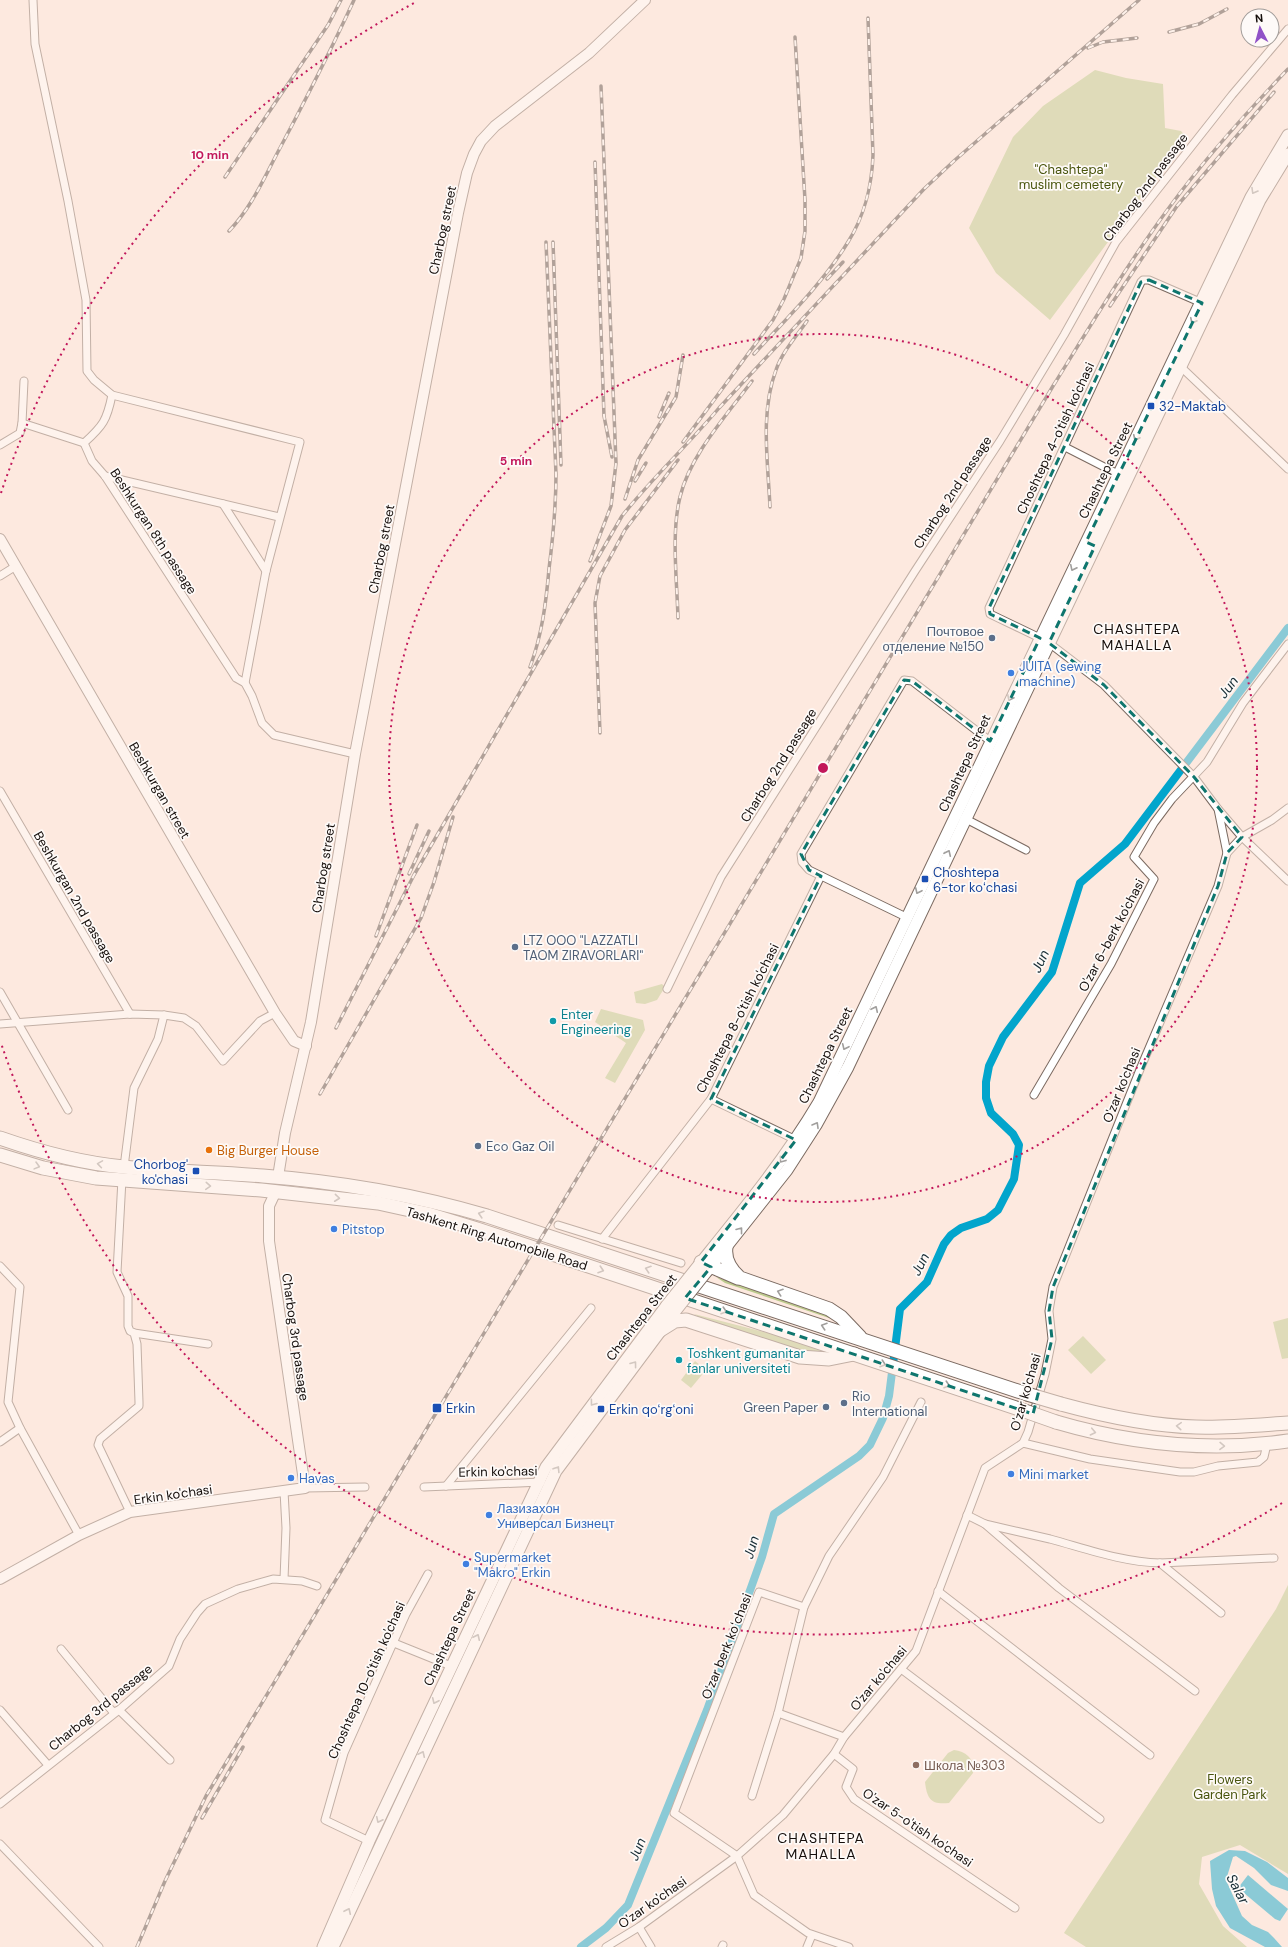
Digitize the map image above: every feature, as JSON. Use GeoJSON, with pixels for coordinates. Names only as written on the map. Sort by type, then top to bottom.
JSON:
{"type":"FeatureCollection","features":[{"type":"Feature","properties":{"kind":"highway","name":"Tashkent Ring Automobile Road"},"geometry":{"type":"LineString","coordinates":[[0,1138],[47,1153],[123,1173],[378,1203],[428,1214],[856,1354],[1056,1422],[1110,1436],[1157,1443],[1235,1446],[1267,1444]]}},
{"type":"Feature","properties":{"kind":"highway","name":"Tashkent Ring Automobile Road"},"geometry":{"type":"LineString","coordinates":[[0,1155],[70,1174],[123,1173],[278,1177],[372,1188],[434,1201],[487,1216],[862,1338],[1027,1394],[1097,1414],[1168,1425],[1197,1427],[1236,1427],[1288,1422]]}},
{"type":"Feature","properties":{"kind":"highway"},"geometry":{"type":"LineString","coordinates":[[276,1191],[278,1177]]}},
{"type":"Feature","properties":{"kind":"highway"},"geometry":{"type":"LineString","coordinates":[[726,1247],[728,1262],[733,1271],[740,1278]]}},
{"type":"Feature","properties":{"kind":"highway"},"geometry":{"type":"LineString","coordinates":[[704,1266],[829,1309],[841,1317],[862,1338]]}},
{"type":"Feature","properties":{"kind":"highway"},"geometry":{"type":"LineString","coordinates":[[659,1331],[675,1321],[686,1320],[800,1357],[829,1359],[856,1354]]}},
{"type":"Feature","properties":{"kind":"highway"},"geometry":{"type":"LineString","coordinates":[[1267,1444],[1288,1441]]}},
{"type":"Feature","properties":{"kind":"main road","name":"Chashtepa Street"},"geometry":{"type":"LineString","coordinates":[[323,1947],[369,1841],[400,1787],[544,1483],[555,1453],[704,1266],[796,1140],[822,1096],[879,988],[964,818],[1044,640],[1090,544],[1182,367],[1260,200],[1284,154],[1288,135]]}},
{"type":"Feature","properties":{"kind":"main road","name":"Chashtepa Street"},"geometry":{"type":"LineString","coordinates":[[1090,544],[1118,474],[1202,303],[1251,197],[1284,154]]}},
{"type":"Feature","properties":{"kind":"main road","name":"Chashtepa Street"},"geometry":{"type":"LineString","coordinates":[[704,1266],[726,1247],[787,1170],[816,1126],[848,1067],[906,917],[990,741],[1044,640]]}},
{"type":"Feature","properties":{"kind":"main road","name":"Chashtepa Street"},"geometry":{"type":"LineString","coordinates":[[332,1947],[451,1666],[544,1483],[564,1459],[659,1331],[672,1308]]}},
{"type":"Feature","properties":{"kind":"street"},"geometry":{"type":"LineString","coordinates":[[33,0],[35,44],[68,201],[86,300],[87,371],[94,380],[112,395],[300,442],[266,571],[245,683]]}},
{"type":"Feature","properties":{"kind":"street","name":"Charbog street"},"geometry":{"type":"LineString","coordinates":[[278,1177],[286,1133],[306,1046],[354,754],[456,221],[471,161],[481,141],[495,126],[589,53],[645,0]]}},
{"type":"Feature","properties":{"kind":"street","name":"Charbog 2nd passage"},"geometry":{"type":"LineString","coordinates":[[667,988],[722,877],[915,571],[1000,441],[1064,335],[1116,242],[1232,95],[1288,29]]}},
{"type":"Feature","properties":{"kind":"street","name":"Choshtepa 4-o'tish ko'chasi"},"geometry":{"type":"LineString","coordinates":[[1044,640],[993,616],[989,611],[1143,280],[1149,280],[1202,303]]}},
{"type":"Feature","properties":{"kind":"street"},"geometry":{"type":"LineString","coordinates":[[1182,367],[1288,469]]}},
{"type":"Feature","properties":{"kind":"street"},"geometry":{"type":"LineString","coordinates":[[0,445],[20,433],[22,423],[24,381]]}},
{"type":"Feature","properties":{"kind":"street"},"geometry":{"type":"LineString","coordinates":[[22,423],[84,443],[102,426],[110,409],[112,395]]}},
{"type":"Feature","properties":{"kind":"street","name":"Beshkurgan 8th passage"},"geometry":{"type":"LineString","coordinates":[[84,443],[92,461],[105,476],[236,678],[245,683],[252,696],[262,723],[274,735],[354,754]]}},
{"type":"Feature","properties":{"kind":"street"},"geometry":{"type":"LineString","coordinates":[[1065,447],[1118,474]]}},
{"type":"Feature","properties":{"kind":"street"},"geometry":{"type":"LineString","coordinates":[[105,476],[279,517]]}},
{"type":"Feature","properties":{"kind":"street"},"geometry":{"type":"LineString","coordinates":[[223,504],[266,571]]}},
{"type":"Feature","properties":{"kind":"street","name":"Beshkurgan street"},"geometry":{"type":"LineString","coordinates":[[0,540],[275,1013],[294,1041],[306,1046]]}},
{"type":"Feature","properties":{"kind":"street"},"geometry":{"type":"LineString","coordinates":[[0,576],[16,566]]}},
{"type":"Feature","properties":{"kind":"street"},"geometry":{"type":"LineString","coordinates":[[1044,640],[1104,685],[1174,755],[1242,837],[1288,881]]}},
{"type":"Feature","properties":{"kind":"street"},"geometry":{"type":"LineString","coordinates":[[1192,775],[1207,762],[1243,703],[1288,644]]}},
{"type":"Feature","properties":{"kind":"street"},"geometry":{"type":"LineString","coordinates":[[906,917],[809,870],[802,862],[801,854],[904,680],[912,681],[990,741]]}},
{"type":"Feature","properties":{"kind":"street","name":"O'zar 6-berk ko'chasi"},"geometry":{"type":"LineString","coordinates":[[1034,1095],[1111,964],[1154,879],[1134,856],[1172,799],[1192,775]]}},
{"type":"Feature","properties":{"kind":"street","name":"Beshkurgan 2nd passage"},"geometry":{"type":"LineString","coordinates":[[0,791],[130,1014]]}},
{"type":"Feature","properties":{"kind":"street"},"geometry":{"type":"LineString","coordinates":[[1227,853],[1242,837],[1272,820],[1288,808]]}},
{"type":"Feature","properties":{"kind":"street"},"geometry":{"type":"LineString","coordinates":[[1218,809],[1227,853]]}},
{"type":"Feature","properties":{"kind":"street"},"geometry":{"type":"LineString","coordinates":[[964,818],[1026,850]]}},
{"type":"Feature","properties":{"kind":"street","name":"O'zar ko'chasi"},"geometry":{"type":"LineString","coordinates":[[606,1947],[640,1926],[736,1856],[783,1815],[834,1754],[844,1737],[916,1651],[985,1468],[1023,1443],[1043,1381],[1048,1360],[1052,1339],[1049,1311],[1053,1287],[1141,1067],[1218,886],[1227,853]]}},
{"type":"Feature","properties":{"kind":"street","name":"Choshtepa 8-o'tish ko'chasi"},"geometry":{"type":"LineString","coordinates":[[602,1239],[711,1099],[821,876]]}},
{"type":"Feature","properties":{"kind":"street"},"geometry":{"type":"LineString","coordinates":[[0,992],[68,1110]]}},
{"type":"Feature","properties":{"kind":"street"},"geometry":{"type":"LineString","coordinates":[[0,1024],[130,1014],[164,1015],[184,1018],[196,1026],[223,1061],[260,1021],[275,1013]]}},
{"type":"Feature","properties":{"kind":"street"},"geometry":{"type":"LineString","coordinates":[[164,1015],[158,1039],[134,1088],[123,1173],[117,1272],[128,1296],[128,1326],[130,1331],[208,1344]]}},
{"type":"Feature","properties":{"kind":"street"},"geometry":{"type":"LineString","coordinates":[[711,1099],[796,1140]]}},
{"type":"Feature","properties":{"kind":"street","name":"Charbog 3rd passage"},"geometry":{"type":"LineString","coordinates":[[276,1191],[269,1206],[269,1242],[305,1488]]}},
{"type":"Feature","properties":{"kind":"street"},"geometry":{"type":"LineString","coordinates":[[558,1225],[681,1263]]}},
{"type":"Feature","properties":{"kind":"street"},"geometry":{"type":"LineString","coordinates":[[0,1266],[20,1287],[8,1402],[20,1428],[79,1535]]}},
{"type":"Feature","properties":{"kind":"street"},"geometry":{"type":"LineString","coordinates":[[446,1486],[591,1308]]}},
{"type":"Feature","properties":{"kind":"street"},"geometry":{"type":"LineString","coordinates":[[130,1512],[98,1442],[139,1406],[137,1344],[134,1332]]}},
{"type":"Feature","properties":{"kind":"street"},"geometry":{"type":"LineString","coordinates":[[752,1796],[778,1713],[804,1607],[829,1556],[883,1477],[921,1402]]}},
{"type":"Feature","properties":{"kind":"street"},"geometry":{"type":"LineString","coordinates":[[0,1442],[20,1428]]}},
{"type":"Feature","properties":{"kind":"street"},"geometry":{"type":"LineString","coordinates":[[1023,1443],[1090,1459],[1180,1472],[1194,1472],[1218,1466],[1258,1462],[1264,1457],[1267,1444]]}},
{"type":"Feature","properties":{"kind":"street","name":"Erkin ko'chasi"},"geometry":{"type":"LineString","coordinates":[[424,1487],[544,1483]]}},
{"type":"Feature","properties":{"kind":"street","name":"Erkin ko'chasi"},"geometry":{"type":"LineString","coordinates":[[0,1579],[79,1535],[130,1512],[305,1488],[365,1487]]}},
{"type":"Feature","properties":{"kind":"street"},"geometry":{"type":"LineString","coordinates":[[284,1491],[286,1528],[284,1579]]}},
{"type":"Feature","properties":{"kind":"street"},"geometry":{"type":"LineString","coordinates":[[967,1515],[985,1524],[1050,1539],[1123,1560],[1160,1563],[1274,1558]]}},
{"type":"Feature","properties":{"kind":"street"},"geometry":{"type":"LineString","coordinates":[[985,1524],[1059,1588],[1195,1691]]}},
{"type":"Feature","properties":{"kind":"street"},"geometry":{"type":"LineString","coordinates":[[1160,1563],[1221,1612]]}},
{"type":"Feature","properties":{"kind":"street","name":"Choshtepa 10-o'tish ko'chasi"},"geometry":{"type":"LineString","coordinates":[[369,1841],[326,1820],[344,1753],[406,1614],[428,1574]]}},
{"type":"Feature","properties":{"kind":"street","name":"Chаrbog 3rd passage"},"geometry":{"type":"LineString","coordinates":[[0,1804],[119,1710],[169,1666],[180,1639],[205,1604],[255,1582],[273,1579],[302,1581],[318,1586]]}},
{"type":"Feature","properties":{"kind":"street"},"geometry":{"type":"LineString","coordinates":[[938,1591],[1150,1755]]}},
{"type":"Feature","properties":{"kind":"street","name":"Oʻzar berk koʻchasi"},"geometry":{"type":"LineString","coordinates":[[736,1856],[674,1813],[759,1592],[804,1607]]}},
{"type":"Feature","properties":{"kind":"street"},"geometry":{"type":"LineString","coordinates":[[394,1642],[451,1666]]}},
{"type":"Feature","properties":{"kind":"street"},"geometry":{"type":"LineString","coordinates":[[61,1649],[113,1712],[119,1710],[170,1760]]}},
{"type":"Feature","properties":{"kind":"street"},"geometry":{"type":"LineString","coordinates":[[901,1669],[1100,1819]]}},
{"type":"Feature","properties":{"kind":"street"},"geometry":{"type":"LineString","coordinates":[[0,1710],[48,1765]]}},
{"type":"Feature","properties":{"kind":"street"},"geometry":{"type":"LineString","coordinates":[[778,1713],[844,1737]]}},
{"type":"Feature","properties":{"kind":"street","name":"O'zar 5-o'tish ko'chasi"},"geometry":{"type":"LineString","coordinates":[[834,1754],[853,1769],[846,1787],[854,1799],[1015,1908]]}},
{"type":"Feature","properties":{"kind":"street"},"geometry":{"type":"LineString","coordinates":[[0,1844],[99,1947]]}},
{"type":"Feature","properties":{"kind":"street"},"geometry":{"type":"LineString","coordinates":[[736,1856],[754,1895],[812,1935],[849,1947]]}},
{"type":"Feature","properties":{"kind":"street"},"geometry":{"type":"LineString","coordinates":[[640,1926],[651,1947]]}},
{"type":"Feature","properties":{"kind":"street"},"geometry":{"type":"LineString","coordinates":[[807,1947],[812,1935]]}},
{"type":"Feature","properties":{"kind":"highlighted area"},"geometry":{"type":"Polygon","coordinates":[[[1149,280],[1202,303],[1086,542],[1095,546],[1049,643],[1104,685],[1194,777],[1242,837],[1227,853],[1218,886],[1053,1287],[1049,1311],[1052,1339],[1033,1414],[685,1298],[711,1267],[701,1262],[796,1140],[711,1099],[821,876],[809,870],[801,854],[904,680],[912,681],[990,741],[1040,638],[990,614],[989,608],[1141,282],[1149,280]]]}},
{"type":"Feature","properties":{"kind":"green space","name":"\"Chashtepa\" muslim cemetery"},"geometry":{"type":"Polygon","coordinates":[[[1095,70],[1126,78],[1163,84],[1165,128],[1181,131],[1186,137],[1050,320],[996,273],[969,228],[1013,137],[1043,106],[1095,70]]]}},
{"type":"Feature","properties":{"kind":"green space"},"geometry":{"type":"Polygon","coordinates":[[[662,984],[665,987],[657,1000],[645,1004],[636,1003],[634,992],[662,984]]]}},
{"type":"Feature","properties":{"kind":"green space"},"geometry":{"type":"Polygon","coordinates":[[[601,1009],[643,1020],[645,1030],[615,1083],[605,1078],[626,1043],[595,1022],[601,1009]]]}},
{"type":"Feature","properties":{"kind":"green space"},"geometry":{"type":"Polygon","coordinates":[[[716,1277],[827,1314],[838,1321],[725,1283],[716,1277]]]}},
{"type":"Feature","properties":{"kind":"green space"},"geometry":{"type":"Polygon","coordinates":[[[694,1314],[780,1336],[827,1353],[801,1350],[704,1320],[694,1314]]]}},
{"type":"Feature","properties":{"kind":"green space"},"geometry":{"type":"Polygon","coordinates":[[[1288,1318],[1288,1358],[1282,1359],[1273,1322],[1288,1318]]]}},
{"type":"Feature","properties":{"kind":"green space"},"geometry":{"type":"Polygon","coordinates":[[[1083,1336],[1106,1360],[1091,1374],[1068,1350],[1083,1336]]]}},
{"type":"Feature","properties":{"kind":"green space"},"geometry":{"type":"Polygon","coordinates":[[[695,1361],[706,1370],[691,1388],[681,1380],[695,1361]]]}},
{"type":"Feature","properties":{"kind":"green space","name":"Flowers Garden Park"},"geometry":{"type":"Polygon","coordinates":[[[1288,1585],[1288,1874],[1240,1845],[1202,1857],[1199,1884],[1223,1926],[1247,1947],[1086,1947],[1064,1933],[1276,1609],[1288,1585]]]}},
{"type":"Feature","properties":{"kind":"green space"},"geometry":{"type":"Polygon","coordinates":[[[954,1750],[963,1752],[969,1757],[973,1764],[973,1773],[949,1803],[934,1802],[927,1793],[925,1782],[948,1753],[954,1750]]]}},
{"type":"Feature","properties":{"kind":"water","name":"Salar"},"geometry":{"type":"Polygon","coordinates":[[[1229,1850],[1245,1851],[1267,1862],[1288,1878],[1288,1891],[1271,1885],[1254,1868],[1236,1856],[1233,1857],[1226,1880],[1242,1916],[1252,1925],[1268,1932],[1282,1947],[1265,1947],[1230,1928],[1216,1906],[1212,1889],[1210,1861],[1229,1850]]]}},
{"type":"Feature","properties":{"kind":"water"},"geometry":{"type":"Polygon","coordinates":[[[1248,1875],[1288,1909],[1280,1921],[1275,1919],[1238,1888],[1248,1875]]]}},
{"type":"Feature","properties":{"kind":"waterway","name":"Jun"},"geometry":{"type":"LineString","coordinates":[[581,1947],[606,1928],[628,1905],[707,1710],[762,1557],[774,1514],[859,1456],[870,1445],[883,1418],[889,1396],[900,1309],[927,1282],[944,1244],[951,1235],[961,1228],[987,1219],[998,1210],[1014,1179],[1019,1145],[1013,1134],[991,1113],[986,1098],[986,1082],[989,1066],[1003,1037],[1052,972],[1080,883],[1125,844],[1288,628]]}},
{"type":"Feature","properties":{"kind":"railway"},"geometry":{"type":"LineString","coordinates":[[225,177],[328,25],[341,0]]}},
{"type":"Feature","properties":{"kind":"railway"},"geometry":{"type":"LineString","coordinates":[[229,231],[245,212],[263,180],[318,74],[354,0]]}},
{"type":"Feature","properties":{"kind":"railway"},"geometry":{"type":"LineString","coordinates":[[336,1028],[414,875],[622,516],[645,488],[924,189],[955,160],[1139,0]]}},
{"type":"Feature","properties":{"kind":"railway"},"geometry":{"type":"LineString","coordinates":[[1169,32],[1199,24],[1227,9]]}},
{"type":"Feature","properties":{"kind":"railway"},"geometry":{"type":"LineString","coordinates":[[754,354],[804,300],[827,272],[854,232],[863,211],[871,178],[873,155],[868,18]]}},
{"type":"Feature","properties":{"kind":"railway"},"geometry":{"type":"LineString","coordinates":[[683,442],[773,320],[784,299],[801,258],[805,231],[805,200],[795,37]]}},
{"type":"Feature","properties":{"kind":"railway"},"geometry":{"type":"LineString","coordinates":[[1088,48],[1103,42],[1137,38]]}},
{"type":"Feature","properties":{"kind":"railway"},"geometry":{"type":"LineString","coordinates":[[137,1947],[165,1881],[206,1796],[1053,386],[1125,272],[1171,205],[1227,135],[1288,69]]}},
{"type":"Feature","properties":{"kind":"railway"},"geometry":{"type":"LineString","coordinates":[[590,561],[611,506],[616,463],[601,86]]}},
{"type":"Feature","properties":{"kind":"railway"},"geometry":{"type":"LineString","coordinates":[[1110,306],[1177,206],[1274,92]]}},
{"type":"Feature","properties":{"kind":"railway"},"geometry":{"type":"LineString","coordinates":[[595,162],[604,416],[612,457]]}},
{"type":"Feature","properties":{"kind":"railway"},"geometry":{"type":"LineString","coordinates":[[530,667],[538,643],[545,607],[553,533],[556,474],[546,242]]}},
{"type":"Feature","properties":{"kind":"railway"},"geometry":{"type":"LineString","coordinates":[[553,242],[561,465]]}},
{"type":"Feature","properties":{"kind":"railway"},"geometry":{"type":"LineString","coordinates":[[827,279],[843,262]]}},
{"type":"Feature","properties":{"kind":"railway"},"geometry":{"type":"LineString","coordinates":[[770,507],[766,438],[768,403],[771,386],[782,357],[807,321]]}},
{"type":"Feature","properties":{"kind":"railway"},"geometry":{"type":"LineString","coordinates":[[625,499],[638,460],[676,397],[683,355]]}},
{"type":"Feature","properties":{"kind":"railway"},"geometry":{"type":"LineString","coordinates":[[678,618],[675,542],[677,511],[680,497],[692,466],[710,436],[752,381]]}},
{"type":"Feature","properties":{"kind":"railway"},"geometry":{"type":"LineString","coordinates":[[659,417],[669,393]]}},
{"type":"Feature","properties":{"kind":"railway"},"geometry":{"type":"LineString","coordinates":[[600,733],[595,603],[600,576],[625,530],[678,460]]}},
{"type":"Feature","properties":{"kind":"railway"},"geometry":{"type":"LineString","coordinates":[[635,481],[646,463]]}},
{"type":"Feature","properties":{"kind":"railway"},"geometry":{"type":"LineString","coordinates":[[320,1094],[421,918],[434,882],[453,817]]}},
{"type":"Feature","properties":{"kind":"railway"},"geometry":{"type":"LineString","coordinates":[[376,936],[417,825]]}},
{"type":"Feature","properties":{"kind":"railway"},"geometry":{"type":"LineString","coordinates":[[409,874],[429,831]]}},
{"type":"Feature","properties":{"kind":"railway"},"geometry":{"type":"LineString","coordinates":[[202,1818],[243,1747]]}},
{"type":"Feature","properties":{"kind":"place","name":"32-Maktab"},"geometry":{"type":"Point","coordinates":[1151,406]}},
{"type":"Feature","properties":{"kind":"place","name":"Почтовое отделение №150"},"geometry":{"type":"Point","coordinates":[992,638]}},
{"type":"Feature","properties":{"kind":"place","name":"JUITA (sewing machine)"},"geometry":{"type":"Point","coordinates":[1011,673]}},
{"type":"Feature","properties":{"kind":"place","name":"Choshtepa 6-tor koʻchasi"},"geometry":{"type":"Point","coordinates":[925,879]}},
{"type":"Feature","properties":{"kind":"place","name":"LTZ OOO \"LAZZATLI TAOM ZIRAVORLARI\""},"geometry":{"type":"Point","coordinates":[515,947]}},
{"type":"Feature","properties":{"kind":"place","name":"Enter Engineering"},"geometry":{"type":"Point","coordinates":[553,1021]}},
{"type":"Feature","properties":{"kind":"place","name":"Eco Gaz Oil"},"geometry":{"type":"Point","coordinates":[478,1146]}},
{"type":"Feature","properties":{"kind":"place","name":"Big Burger House"},"geometry":{"type":"Point","coordinates":[209,1150]}},
{"type":"Feature","properties":{"kind":"place","name":"Chorbog' ko'chasi"},"geometry":{"type":"Point","coordinates":[196,1171]}},
{"type":"Feature","properties":{"kind":"place","name":"Pitstop"},"geometry":{"type":"Point","coordinates":[334,1229]}},
{"type":"Feature","properties":{"kind":"place","name":"Toshkent gumanitar fanlar universiteti"},"geometry":{"type":"Point","coordinates":[679,1360]}},
{"type":"Feature","properties":{"kind":"place","name":"Rio International"},"geometry":{"type":"Point","coordinates":[844,1403]}},
{"type":"Feature","properties":{"kind":"place","name":"Green Paper"},"geometry":{"type":"Point","coordinates":[826,1407]}},
{"type":"Feature","properties":{"kind":"place","name":"Erkin"},"geometry":{"type":"Point","coordinates":[437,1408]}},
{"type":"Feature","properties":{"kind":"place","name":"Erkin qoʻrgʻoni"},"geometry":{"type":"Point","coordinates":[601,1409]}},
{"type":"Feature","properties":{"kind":"place","name":"Mini market"},"geometry":{"type":"Point","coordinates":[1011,1474]}},
{"type":"Feature","properties":{"kind":"place","name":"Havas"},"geometry":{"type":"Point","coordinates":[291,1478]}},
{"type":"Feature","properties":{"kind":"place","name":"Лазизахон Универсал Бизнецт"},"geometry":{"type":"Point","coordinates":[489,1515]}},
{"type":"Feature","properties":{"kind":"place","name":"Supermarket \"Makro\" Erkin"},"geometry":{"type":"Point","coordinates":[466,1564]}},
{"type":"Feature","properties":{"kind":"place","name":"Школа №303"},"geometry":{"type":"Point","coordinates":[916,1765]}},
{"type":"Feature","properties":{"kind":"district","name":"CHASHTEPA MAHALLA"},"geometry":{"type":"Point","coordinates":[1137,638]}},
{"type":"Feature","properties":{"kind":"district","name":"CHASHTEPA MAHALLA"},"geometry":{"type":"Point","coordinates":[821,1846]}}]}
